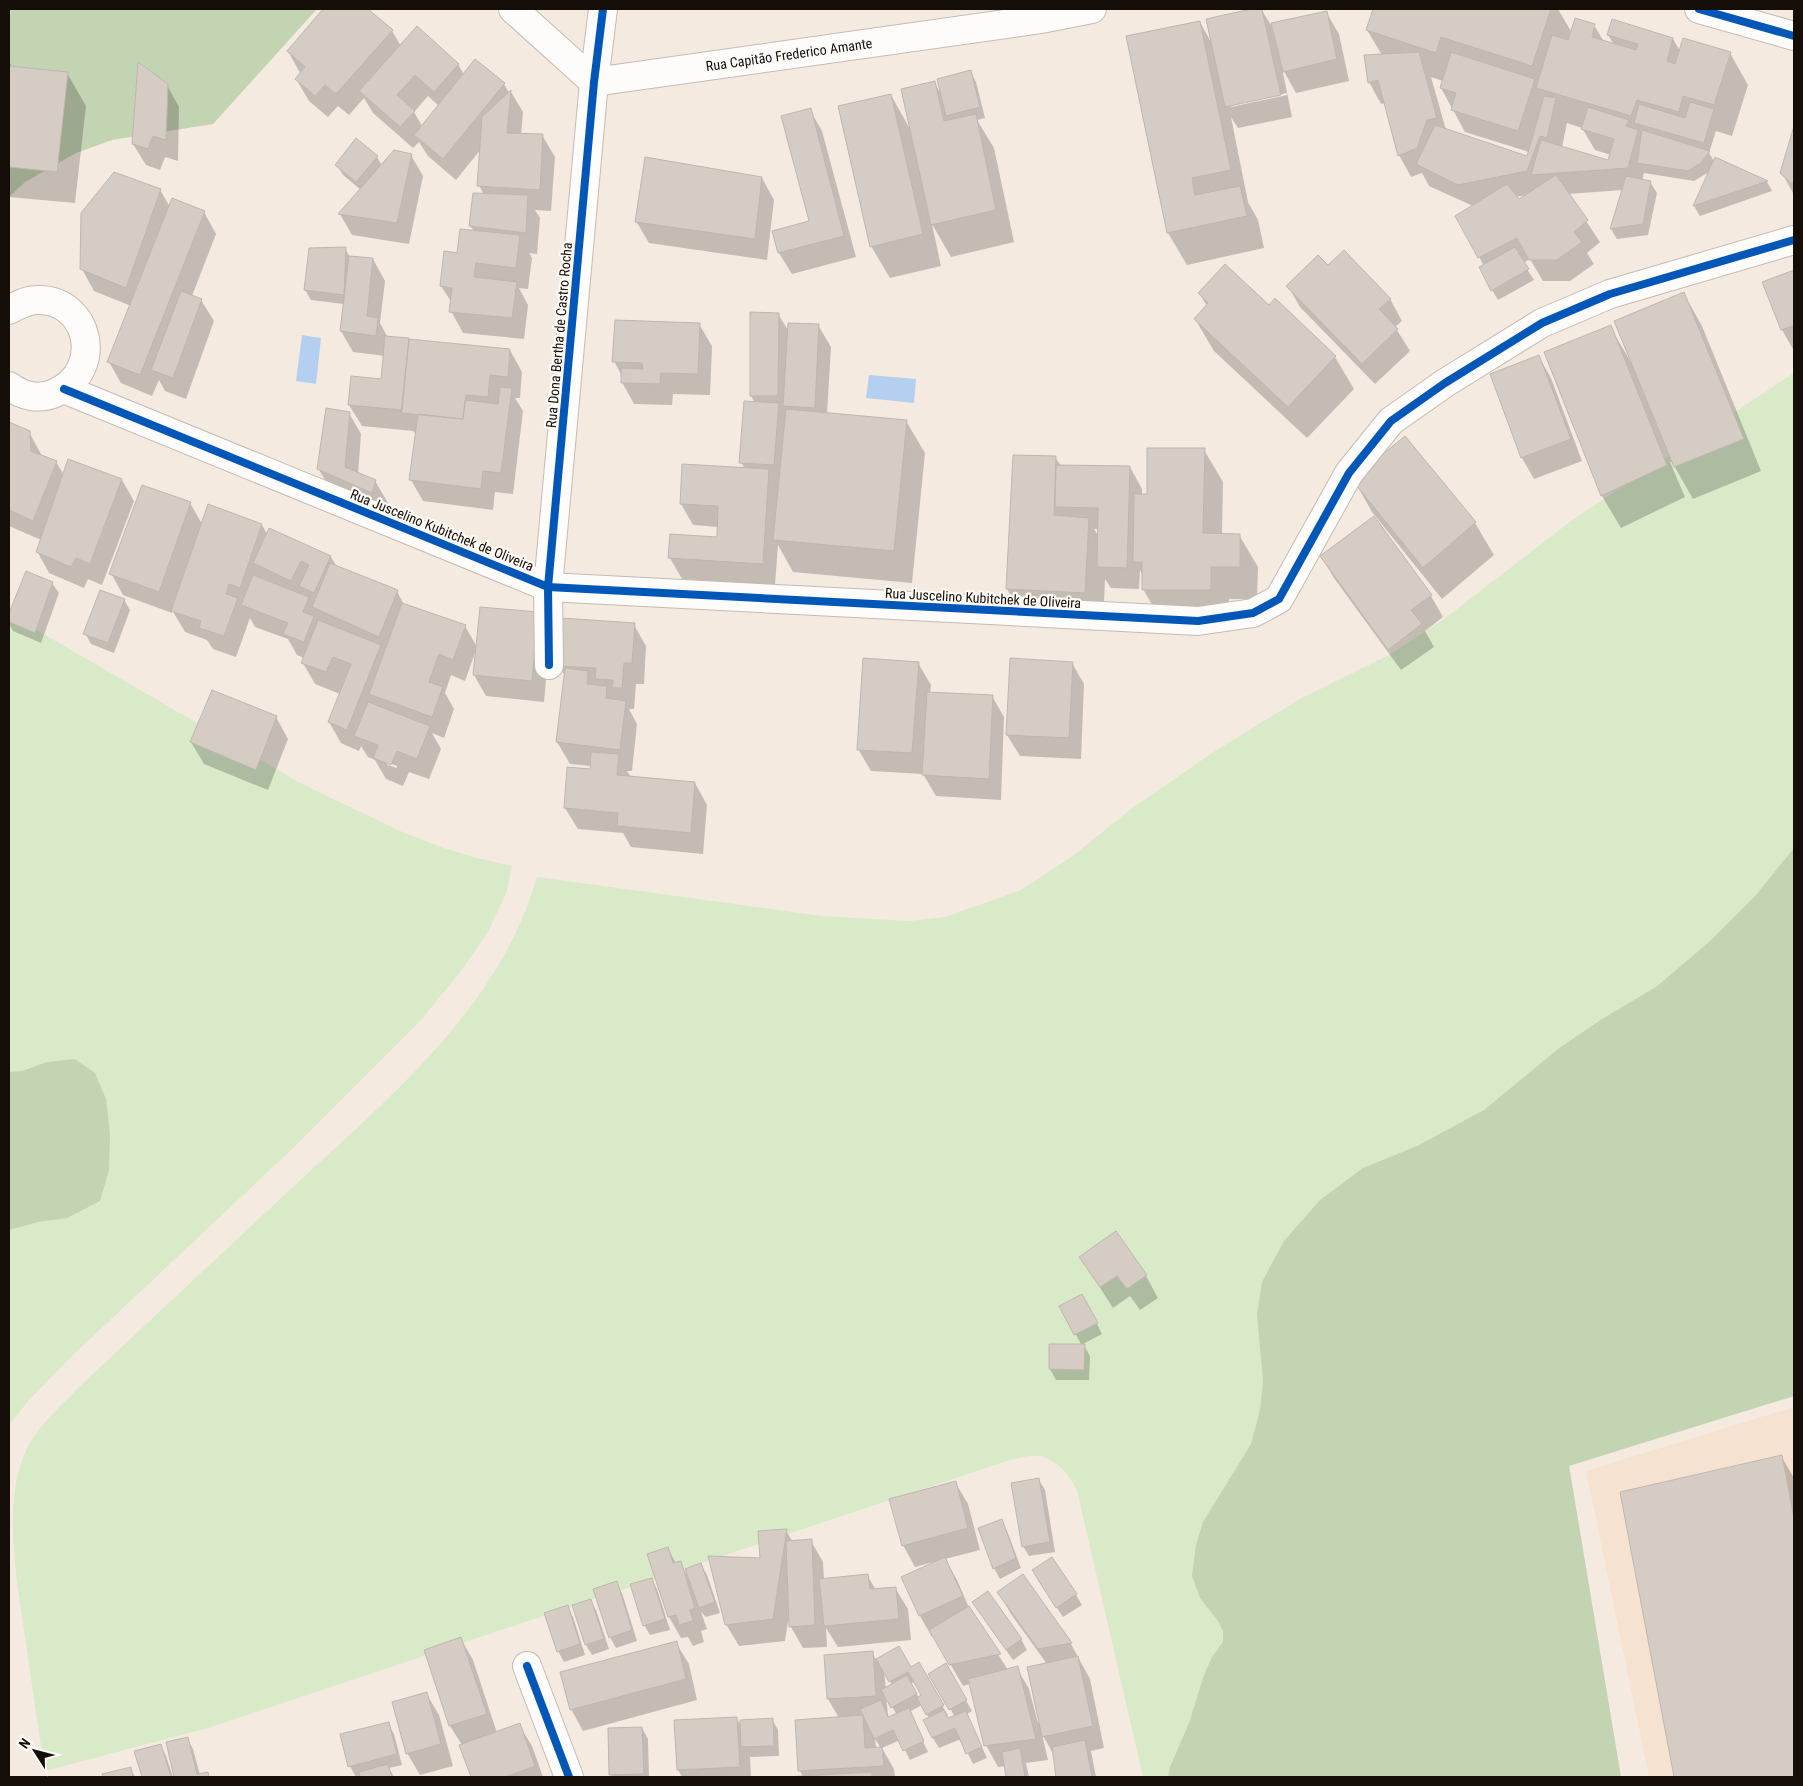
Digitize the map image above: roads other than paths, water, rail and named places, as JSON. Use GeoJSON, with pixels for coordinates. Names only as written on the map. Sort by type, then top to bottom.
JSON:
{"type":"FeatureCollection","features":[{"type":"Feature","properties":{"kind":"street"},"geometry":{"type":"LineString","coordinates":[[513,9],[594,82]]}},
{"type":"Feature","properties":{"kind":"street","name":"Rua Dona Bertha de Castro Rocha"},"geometry":{"type":"LineString","coordinates":[[549,665],[548,587],[594,82],[603,9]]}},
{"type":"Feature","properties":{"kind":"street","name":"Rua Capitão Frederico Amante"},"geometry":{"type":"LineString","coordinates":[[594,82],[1092,9]]}},
{"type":"Feature","properties":{"kind":"street"},"geometry":{"type":"LineString","coordinates":[[1699,9],[1794,36]]}},
{"type":"Feature","properties":{"kind":"street","name":"Rua Juscelino Kubitchek de Oliveira"},"geometry":{"type":"LineString","coordinates":[[64,389],[548,587],[1198,622],[1253,613],[1279,599],[1349,473],[1391,421],[1445,383],[1542,323],[1610,294],[1794,240]]}},
{"type":"Feature","properties":{"kind":"street"},"geometry":{"type":"LineString","coordinates":[[9,310],[22,303],[37,300],[53,302],[67,309],[78,320],[84,334],[87,350],[76,378],[64,389],[49,395],[33,396],[17,392],[9,386]]}},
{"type":"Feature","properties":{"kind":"street"},"geometry":{"type":"LineString","coordinates":[[527,1666],[569,1777]]}},
{"type":"Feature","properties":{"kind":"water"},"geometry":{"type":"Polygon","coordinates":[[[302,335],[321,338],[316,384],[296,381],[302,335]]]}},
{"type":"Feature","properties":{"kind":"water"},"geometry":{"type":"Polygon","coordinates":[[[869,375],[916,379],[914,403],[866,398],[869,375]]]}}]}
